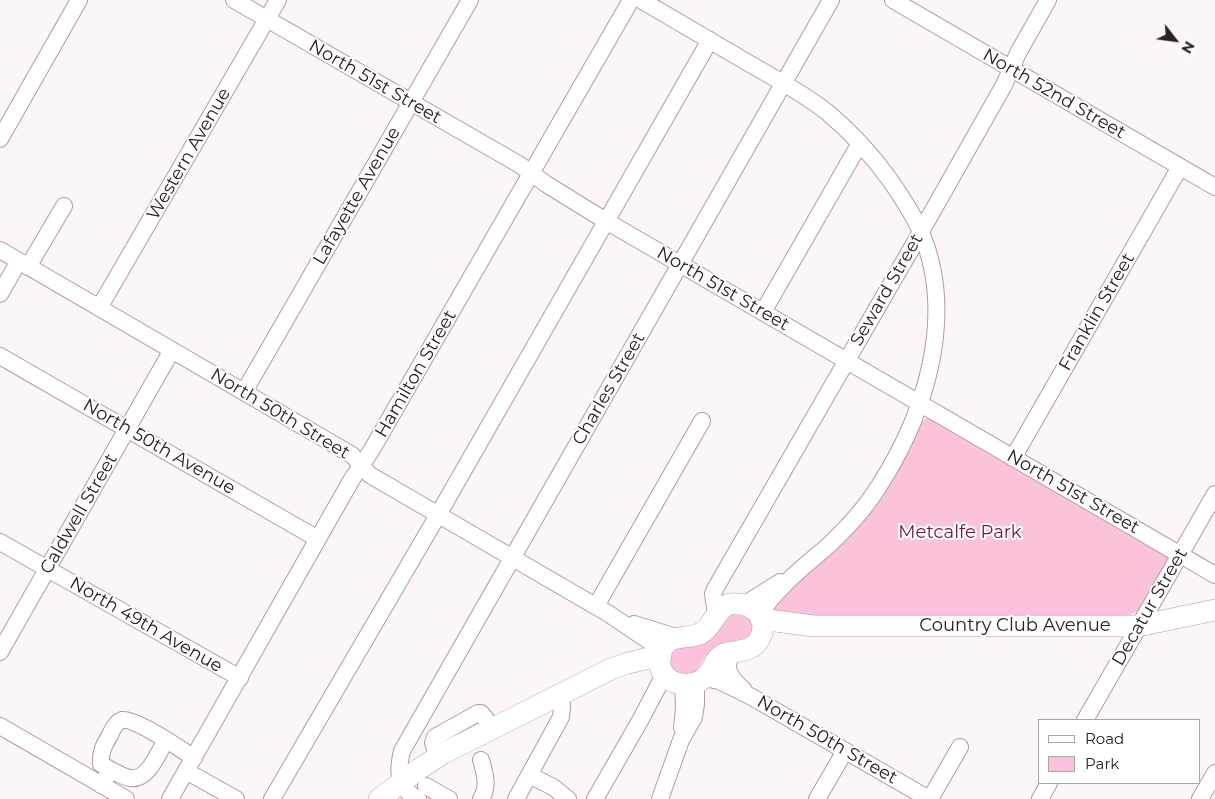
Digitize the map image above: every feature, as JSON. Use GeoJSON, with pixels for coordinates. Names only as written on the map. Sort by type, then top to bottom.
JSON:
{"type":"FeatureCollection","features":[{"type":"Feature","properties":{"kind":"main road"},"geometry":{"type":"LineString","coordinates":[[378,799],[412,792],[438,757],[593,679],[652,669],[676,669],[698,635],[709,625],[723,607],[751,610],[763,630],[757,642]]}},
{"type":"Feature","properties":{"kind":"main road","name":"Country Club Avenue"},"geometry":{"type":"LineString","coordinates":[[751,610],[813,626]]}},
{"type":"Feature","properties":{"kind":"main road","name":"Country Club Avenue"},"geometry":{"type":"LineString","coordinates":[[676,669],[708,675],[716,660],[723,655],[751,648],[767,636],[813,626],[1138,626],[1215,610]]}},
{"type":"Feature","properties":{"kind":"street"},"geometry":{"type":"LineString","coordinates":[[0,139],[80,0]]}},
{"type":"Feature","properties":{"kind":"street","name":"North 51st Street"},"geometry":{"type":"LineString","coordinates":[[234,0],[531,174],[606,221],[1215,575]]}},
{"type":"Feature","properties":{"kind":"street","name":"Western Avenue"},"geometry":{"type":"LineString","coordinates":[[99,308],[278,0]]}},
{"type":"Feature","properties":{"kind":"street","name":"Lafayette Avenue"},"geometry":{"type":"LineString","coordinates":[[244,392],[470,0]]}},
{"type":"Feature","properties":{"kind":"street","name":"Hamilton Street"},"geometry":{"type":"LineString","coordinates":[[170,799],[318,538],[371,451],[631,0]]}},
{"type":"Feature","properties":{"kind":"street"},"geometry":{"type":"LineString","coordinates":[[640,0],[783,83],[825,110],[860,143],[896,189],[921,231],[932,267],[935,288],[936,314],[932,357],[920,403],[896,458],[869,502],[849,526],[800,569],[770,600],[751,610],[728,599],[723,594],[722,578]]}},
{"type":"Feature","properties":{"kind":"street","name":"Charles Street"},"geometry":{"type":"LineString","coordinates":[[412,792],[399,762],[402,751],[831,0]]}},
{"type":"Feature","properties":{"kind":"street","name":"North 52nd Street"},"geometry":{"type":"LineString","coordinates":[[893,0],[1215,187]]}},
{"type":"Feature","properties":{"kind":"street","name":"Seward Street"},"geometry":{"type":"LineString","coordinates":[[716,614],[713,594],[1004,85],[1048,0]]}},
{"type":"Feature","properties":{"kind":"street"},"geometry":{"type":"LineString","coordinates":[[272,799],[438,515],[710,40]]}},
{"type":"Feature","properties":{"kind":"street"},"geometry":{"type":"LineString","coordinates":[[763,312],[860,143]]}},
{"type":"Feature","properties":{"kind":"street","name":"Franklin Street"},"geometry":{"type":"LineString","coordinates":[[1013,458],[1180,167]]}},
{"type":"Feature","properties":{"kind":"street"},"geometry":{"type":"LineString","coordinates":[[0,294],[64,206]]}},
{"type":"Feature","properties":{"kind":"street","name":"North 50th Street"},"geometry":{"type":"LineString","coordinates":[[0,250],[352,455],[370,475],[438,515],[602,610],[653,631],[676,669],[719,681],[750,696],[930,799]]}},
{"type":"Feature","properties":{"kind":"street","name":"Caldwell Street"},"geometry":{"type":"LineString","coordinates":[[0,652],[172,350]]}},
{"type":"Feature","properties":{"kind":"street","name":"North 50th Avenue"},"geometry":{"type":"LineString","coordinates":[[0,356],[318,538]]}},
{"type":"Feature","properties":{"kind":"street"},"geometry":{"type":"LineString","coordinates":[[602,610],[702,421]]}},
{"type":"Feature","properties":{"kind":"street","name":"Decatur Street"},"geometry":{"type":"LineString","coordinates":[[1086,719],[1215,494]]}},
{"type":"Feature","properties":{"kind":"street","name":"North 49th Avenue"},"geometry":{"type":"LineString","coordinates":[[0,542],[240,678]]}},
{"type":"Feature","properties":{"kind":"street","name":"North 50th Street"},"geometry":{"type":"LineString","coordinates":[[733,652],[728,662],[729,672],[734,682],[750,696]]}},
{"type":"Feature","properties":{"kind":"street"},"geometry":{"type":"LineString","coordinates":[[595,799],[642,719],[676,669]]}},
{"type":"Feature","properties":{"kind":"street"},"geometry":{"type":"LineString","coordinates":[[660,799],[681,740],[684,708],[676,669]]}},
{"type":"Feature","properties":{"kind":"street"},"geometry":{"type":"LineString","coordinates":[[516,799],[561,717],[560,695]]}},
{"type":"Feature","properties":{"kind":"street"},"geometry":{"type":"LineString","coordinates":[[166,740],[145,774],[138,778],[128,778],[101,764],[100,754],[114,727],[120,721],[125,720],[142,726],[166,740],[190,764],[236,799]]}},
{"type":"Feature","properties":{"kind":"street"},"geometry":{"type":"LineString","coordinates":[[0,726],[126,799]]}},
{"type":"Feature","properties":{"kind":"street"},"geometry":{"type":"LineString","coordinates":[[930,799],[960,747]]}},
{"type":"Feature","properties":{"kind":"street"},"geometry":{"type":"LineString","coordinates":[[817,799],[845,751]]}},
{"type":"Feature","properties":{"kind":"street"},"geometry":{"type":"LineString","coordinates":[[481,760],[486,791],[481,799]]}},
{"type":"Feature","properties":{"kind":"street"},"geometry":{"type":"LineString","coordinates":[[102,785],[111,770]]}},
{"type":"Feature","properties":{"kind":"street"},"geometry":{"type":"LineString","coordinates":[[1200,799],[1215,773]]}},
{"type":"Feature","properties":{"kind":"street"},"geometry":{"type":"LineString","coordinates":[[529,775],[553,787],[568,799]]}},
{"type":"Feature","properties":{"kind":"street"},"geometry":{"type":"LineString","coordinates":[[1040,799],[1048,784]]}},
{"type":"Feature","properties":{"kind":"street"},"geometry":{"type":"LineString","coordinates":[[412,792],[449,799]]}},
{"type":"Feature","properties":{"kind":"green space","name":"Metcalfe Park"},"geometry":{"type":"Polygon","coordinates":[[[926,418],[934,418],[1173,557],[1141,609],[1130,615],[783,620],[768,609],[870,512],[896,475],[920,425],[926,418]]]}},
{"type":"Feature","properties":{"kind":"green space"},"geometry":{"type":"Polygon","coordinates":[[[737,611],[749,619],[753,626],[753,630],[747,639],[725,644],[710,652],[692,676],[675,674],[668,659],[672,653],[680,647],[706,642],[714,635],[727,616],[737,611]]]}}]}
